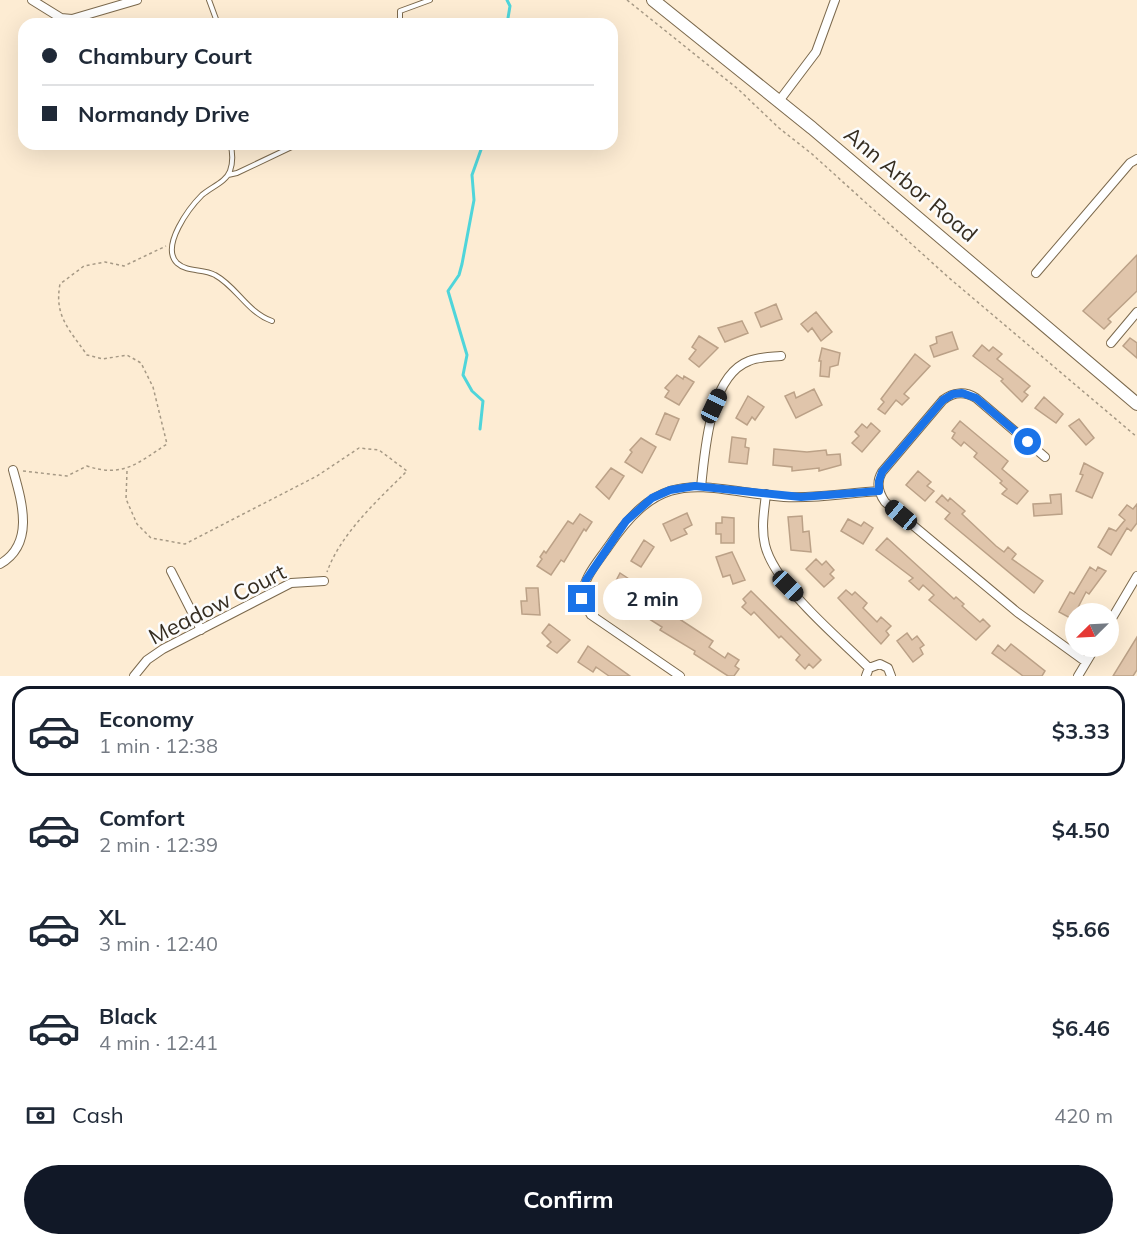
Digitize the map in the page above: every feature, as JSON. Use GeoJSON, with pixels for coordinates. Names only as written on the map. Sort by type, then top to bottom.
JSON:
{"type":"FeatureCollection","features":[{"type":"Feature","properties":{"kind":"main road","name":"Ann Arbor Road"},"geometry":{"type":"LineString","coordinates":[[653,0],[779,101],[1137,405]]}},
{"type":"Feature","properties":{"kind":"street"},"geometry":{"type":"LineString","coordinates":[[32,0],[61,18]]}},
{"type":"Feature","properties":{"kind":"street"},"geometry":{"type":"LineString","coordinates":[[75,18],[137,0]]}},
{"type":"Feature","properties":{"kind":"street"},"geometry":{"type":"LineString","coordinates":[[779,101],[816,52],[833,1]]}},
{"type":"Feature","properties":{"kind":"street"},"geometry":{"type":"LineString","coordinates":[[1036,273],[1130,163],[1137,159]]}},
{"type":"Feature","properties":{"kind":"street"},"geometry":{"type":"LineString","coordinates":[[1111,343],[1137,312]]}},
{"type":"Feature","properties":{"kind":"street"},"geometry":{"type":"LineString","coordinates":[[701,487],[708,426],[720,393],[741,366],[749,361],[781,356]]}},
{"type":"Feature","properties":{"kind":"street"},"geometry":{"type":"LineString","coordinates":[[1045,457],[976,398],[962,393],[953,394],[943,400],[882,472],[879,491],[885,502],[1017,612],[1086,662]]}},
{"type":"Feature","properties":{"kind":"street"},"geometry":{"type":"LineString","coordinates":[[0,564],[13,555],[20,541],[23,525],[23,512],[13,470]]}},
{"type":"Feature","properties":{"kind":"street"},"geometry":{"type":"LineString","coordinates":[[681,676],[591,615],[582,599],[586,580],[632,514],[661,494],[686,487],[801,497],[879,491]]}},
{"type":"Feature","properties":{"kind":"street"},"geometry":{"type":"LineString","coordinates":[[766,495],[763,537],[775,570],[867,672],[876,664],[884,666],[891,676]]}},
{"type":"Feature","properties":{"kind":"street"},"geometry":{"type":"LineString","coordinates":[[171,571],[201,630]]}},
{"type":"Feature","properties":{"kind":"street"},"geometry":{"type":"LineString","coordinates":[[1119,606],[1137,576]]}},
{"type":"Feature","properties":{"kind":"street","name":"Meadow Court"},"geometry":{"type":"LineString","coordinates":[[134,676],[153,655],[291,584],[324,581]]}},
{"type":"Feature","properties":{"kind":"street"},"geometry":{"type":"LineString","coordinates":[[1078,676],[1089,657]]}},
{"type":"Feature","properties":{"kind":"lane"},"geometry":{"type":"LineString","coordinates":[[209,0],[216,18]]}},
{"type":"Feature","properties":{"kind":"lane"},"geometry":{"type":"LineString","coordinates":[[400,18],[400,11],[430,0]]}},
{"type":"Feature","properties":{"kind":"lane"},"geometry":{"type":"LineString","coordinates":[[228,175],[232,150]]}},
{"type":"Feature","properties":{"kind":"lane"},"geometry":{"type":"LineString","coordinates":[[272,321],[261,317],[248,307],[214,274],[184,268],[174,260],[173,243],[176,231],[188,212],[203,195],[228,175],[285,150]]}},
{"type":"Feature","properties":{"kind":"path"},"geometry":{"type":"LineString","coordinates":[[627,0],[738,88],[779,128],[812,154],[948,277],[1137,437]]}},
{"type":"Feature","properties":{"kind":"path"},"geometry":{"type":"LineString","coordinates":[[13,470],[67,476],[87,466],[99,470],[127,470],[167,444],[153,387],[141,363],[127,355],[103,359],[87,355],[60,316],[57,300],[60,284],[84,266],[105,262],[124,266],[173,243]]}},
{"type":"Feature","properties":{"kind":"path"},"geometry":{"type":"LineString","coordinates":[[127,470],[126,499],[137,524],[151,538],[185,544],[317,476],[360,448],[379,450],[407,471],[376,502],[333,555],[324,581]]}},
{"type":"Feature","properties":{"kind":"building"},"geometry":{"type":"Polygon","coordinates":[[[1137,255],[1137,291],[1108,319],[1111,322],[1104,329],[1083,311],[1137,255]]]}},
{"type":"Feature","properties":{"kind":"building"},"geometry":{"type":"Polygon","coordinates":[[[776,304],[782,319],[761,327],[755,313],[776,304]]]}},
{"type":"Feature","properties":{"kind":"building"},"geometry":{"type":"Polygon","coordinates":[[[816,312],[832,332],[821,341],[812,328],[808,332],[801,324],[816,312]]]}},
{"type":"Feature","properties":{"kind":"building"},"geometry":{"type":"Polygon","coordinates":[[[742,321],[748,333],[725,342],[718,328],[742,321]]]}},
{"type":"Feature","properties":{"kind":"building"},"geometry":{"type":"Polygon","coordinates":[[[952,332],[958,349],[934,357],[930,346],[937,343],[936,337],[952,332]]]}},
{"type":"Feature","properties":{"kind":"building"},"geometry":{"type":"Polygon","coordinates":[[[699,336],[718,348],[699,367],[689,359],[696,350],[692,347],[699,336]]]}},
{"type":"Feature","properties":{"kind":"building"},"geometry":{"type":"Polygon","coordinates":[[[1130,338],[1137,343],[1137,358],[1123,346],[1130,338]]]}},
{"type":"Feature","properties":{"kind":"building"},"geometry":{"type":"Polygon","coordinates":[[[982,345],[989,351],[993,347],[1002,354],[997,359],[1030,386],[1024,392],[1028,395],[1022,402],[1001,381],[1003,379],[973,356],[982,345]]]}},
{"type":"Feature","properties":{"kind":"building"},"geometry":{"type":"Polygon","coordinates":[[[822,348],[840,353],[838,365],[830,367],[829,377],[820,376],[821,361],[819,361],[822,348]]]}},
{"type":"Feature","properties":{"kind":"building"},"geometry":{"type":"Polygon","coordinates":[[[915,354],[930,366],[904,394],[909,398],[902,405],[896,400],[885,414],[878,409],[884,402],[881,399],[915,354]]]}},
{"type":"Feature","properties":{"kind":"building"},"geometry":{"type":"Polygon","coordinates":[[[677,375],[694,382],[679,405],[665,397],[669,391],[665,388],[677,375]]]}},
{"type":"Feature","properties":{"kind":"building"},"geometry":{"type":"Polygon","coordinates":[[[814,389],[822,405],[796,418],[785,396],[794,392],[796,398],[814,389]]]}},
{"type":"Feature","properties":{"kind":"building"},"geometry":{"type":"Polygon","coordinates":[[[748,396],[764,407],[755,420],[752,417],[747,425],[736,418],[748,396]]]}},
{"type":"Feature","properties":{"kind":"building"},"geometry":{"type":"Polygon","coordinates":[[[1044,397],[1063,414],[1056,423],[1035,408],[1044,397]]]}},
{"type":"Feature","properties":{"kind":"building"},"geometry":{"type":"Polygon","coordinates":[[[665,413],[679,419],[670,440],[656,434],[665,413]]]}},
{"type":"Feature","properties":{"kind":"building"},"geometry":{"type":"Polygon","coordinates":[[[1079,419],[1094,438],[1086,445],[1069,426],[1079,419]]]}},
{"type":"Feature","properties":{"kind":"building"},"geometry":{"type":"Polygon","coordinates":[[[960,421],[1008,461],[1002,469],[1028,491],[1017,504],[1002,494],[1007,489],[1000,483],[1002,481],[974,457],[977,453],[964,442],[961,446],[952,438],[955,433],[952,431],[960,421]]]}},
{"type":"Feature","properties":{"kind":"building"},"geometry":{"type":"Polygon","coordinates":[[[871,423],[880,431],[862,452],[852,443],[859,436],[855,432],[862,424],[867,428],[871,423]]]}},
{"type":"Feature","properties":{"kind":"building"},"geometry":{"type":"Polygon","coordinates":[[[732,437],[746,439],[745,447],[749,448],[747,464],[729,462],[732,437]]]}},
{"type":"Feature","properties":{"kind":"building"},"geometry":{"type":"Polygon","coordinates":[[[641,438],[656,447],[642,473],[625,462],[632,452],[630,450],[641,438]]]}},
{"type":"Feature","properties":{"kind":"building"},"geometry":{"type":"Polygon","coordinates":[[[774,449],[807,452],[826,450],[827,455],[840,454],[841,465],[819,471],[819,468],[792,471],[792,467],[773,465],[774,449]]]}},
{"type":"Feature","properties":{"kind":"building"},"geometry":{"type":"Polygon","coordinates":[[[1084,463],[1103,473],[1092,498],[1076,491],[1083,475],[1080,474],[1084,463]]]}},
{"type":"Feature","properties":{"kind":"building"},"geometry":{"type":"Polygon","coordinates":[[[611,468],[624,476],[609,499],[596,487],[611,468]]]}},
{"type":"Feature","properties":{"kind":"building"},"geometry":{"type":"Polygon","coordinates":[[[918,471],[931,482],[927,486],[934,491],[925,501],[906,485],[918,471]]]}},
{"type":"Feature","properties":{"kind":"building"},"geometry":{"type":"Polygon","coordinates":[[[1061,494],[1062,514],[1034,516],[1033,504],[1051,503],[1050,495],[1061,494]]]}},
{"type":"Feature","properties":{"kind":"building"},"geometry":{"type":"Polygon","coordinates":[[[942,495],[948,501],[950,498],[965,511],[962,514],[996,546],[1004,552],[1008,547],[1016,554],[1012,559],[1043,581],[1034,593],[945,519],[950,513],[936,502],[942,495]]]}},
{"type":"Feature","properties":{"kind":"building"},"geometry":{"type":"Polygon","coordinates":[[[1137,504],[1137,523],[1131,531],[1127,528],[1111,555],[1098,547],[1109,528],[1116,531],[1125,520],[1119,515],[1127,505],[1133,509],[1137,504]]]}},
{"type":"Feature","properties":{"kind":"building"},"geometry":{"type":"Polygon","coordinates":[[[687,513],[692,525],[684,529],[687,534],[671,541],[663,524],[687,513]]]}},
{"type":"Feature","properties":{"kind":"building"},"geometry":{"type":"Polygon","coordinates":[[[580,514],[592,522],[586,531],[584,529],[564,562],[561,560],[551,575],[537,566],[542,559],[540,557],[544,551],[546,553],[568,521],[573,524],[580,514]]]}},
{"type":"Feature","properties":{"kind":"building"},"geometry":{"type":"Polygon","coordinates":[[[802,516],[803,532],[809,531],[811,552],[791,550],[788,517],[802,516]]]}},
{"type":"Feature","properties":{"kind":"building"},"geometry":{"type":"Polygon","coordinates":[[[722,517],[734,518],[734,543],[721,543],[721,534],[716,534],[716,523],[722,523],[722,517]]]}},
{"type":"Feature","properties":{"kind":"building"},"geometry":{"type":"Polygon","coordinates":[[[848,519],[861,526],[864,522],[873,528],[863,544],[841,531],[848,519]]]}},
{"type":"Feature","properties":{"kind":"building"},"geometry":{"type":"Polygon","coordinates":[[[887,538],[954,599],[956,597],[964,604],[962,606],[980,622],[983,619],[990,626],[976,640],[929,600],[934,595],[923,585],[919,590],[909,581],[913,578],[876,550],[887,538]]]}},
{"type":"Feature","properties":{"kind":"building"},"geometry":{"type":"Polygon","coordinates":[[[644,540],[654,547],[641,567],[631,561],[644,540]]]}},
{"type":"Feature","properties":{"kind":"building"},"geometry":{"type":"Polygon","coordinates":[[[732,552],[745,580],[733,584],[730,575],[723,577],[716,557],[732,552]]]}},
{"type":"Feature","properties":{"kind":"building"},"geometry":{"type":"Polygon","coordinates":[[[816,559],[822,565],[826,561],[834,570],[830,574],[834,578],[824,587],[806,569],[816,559]]]}},
{"type":"Feature","properties":{"kind":"building"},"geometry":{"type":"Polygon","coordinates":[[[1090,567],[1096,571],[1098,567],[1106,571],[1089,594],[1086,592],[1080,603],[1065,603],[1065,615],[1059,612],[1070,592],[1074,594],[1090,567]]]}},
{"type":"Feature","properties":{"kind":"building"},"geometry":{"type":"Polygon","coordinates":[[[620,573],[632,581],[626,589],[631,592],[625,601],[619,597],[616,601],[608,596],[620,573]]]}},
{"type":"Feature","properties":{"kind":"building"},"geometry":{"type":"Polygon","coordinates":[[[526,588],[538,588],[540,615],[522,614],[521,601],[527,601],[526,588]]]}},
{"type":"Feature","properties":{"kind":"building"},"geometry":{"type":"Polygon","coordinates":[[[846,590],[852,595],[855,592],[867,603],[863,608],[877,622],[881,617],[891,626],[886,631],[889,635],[881,644],[838,598],[846,590]]]}},
{"type":"Feature","properties":{"kind":"building"},"geometry":{"type":"Polygon","coordinates":[[[751,591],[821,660],[813,668],[809,664],[805,669],[796,660],[800,655],[781,636],[779,638],[754,612],[751,615],[742,607],[746,603],[743,599],[751,591]]]}},
{"type":"Feature","properties":{"kind":"building"},"geometry":{"type":"Polygon","coordinates":[[[655,603],[713,641],[709,647],[725,658],[728,653],[739,660],[735,666],[739,669],[734,676],[728,676],[694,654],[695,651],[660,630],[662,627],[646,617],[655,603]]]}},
{"type":"Feature","properties":{"kind":"building"},"geometry":{"type":"Polygon","coordinates":[[[549,624],[570,640],[557,653],[547,646],[551,642],[542,633],[549,624]]]}},
{"type":"Feature","properties":{"kind":"building"},"geometry":{"type":"Polygon","coordinates":[[[907,633],[912,640],[917,636],[924,645],[920,648],[923,654],[913,662],[897,641],[907,633]]]}},
{"type":"Feature","properties":{"kind":"building"},"geometry":{"type":"Polygon","coordinates":[[[1137,637],[1137,670],[1133,676],[1113,676],[1137,637]]]}},
{"type":"Feature","properties":{"kind":"building"},"geometry":{"type":"Polygon","coordinates":[[[1011,644],[1045,671],[1042,676],[1023,676],[992,653],[998,645],[1005,651],[1011,644]]]}},
{"type":"Feature","properties":{"kind":"building"},"geometry":{"type":"Polygon","coordinates":[[[588,646],[630,676],[609,676],[596,667],[593,672],[578,662],[588,646]]]}},
{"type":"Feature","properties":{"kind":"waterway"},"geometry":{"type":"LineString","coordinates":[[507,0],[510,6],[508,18]]}},
{"type":"Feature","properties":{"kind":"waterway"},"geometry":{"type":"LineString","coordinates":[[480,429],[483,401],[472,391],[463,375],[467,355],[448,291],[459,275],[462,264],[474,200],[472,175],[481,150]]}},
{"type":"Feature","properties":{"kind":"route"},"geometry":{"type":"LineString","coordinates":[[582,599],[582,589],[586,580],[626,521],[639,507],[670,490],[695,486],[785,497],[879,491],[882,472],[943,400],[953,394],[962,393],[976,398],[1028,442]]}}]}
